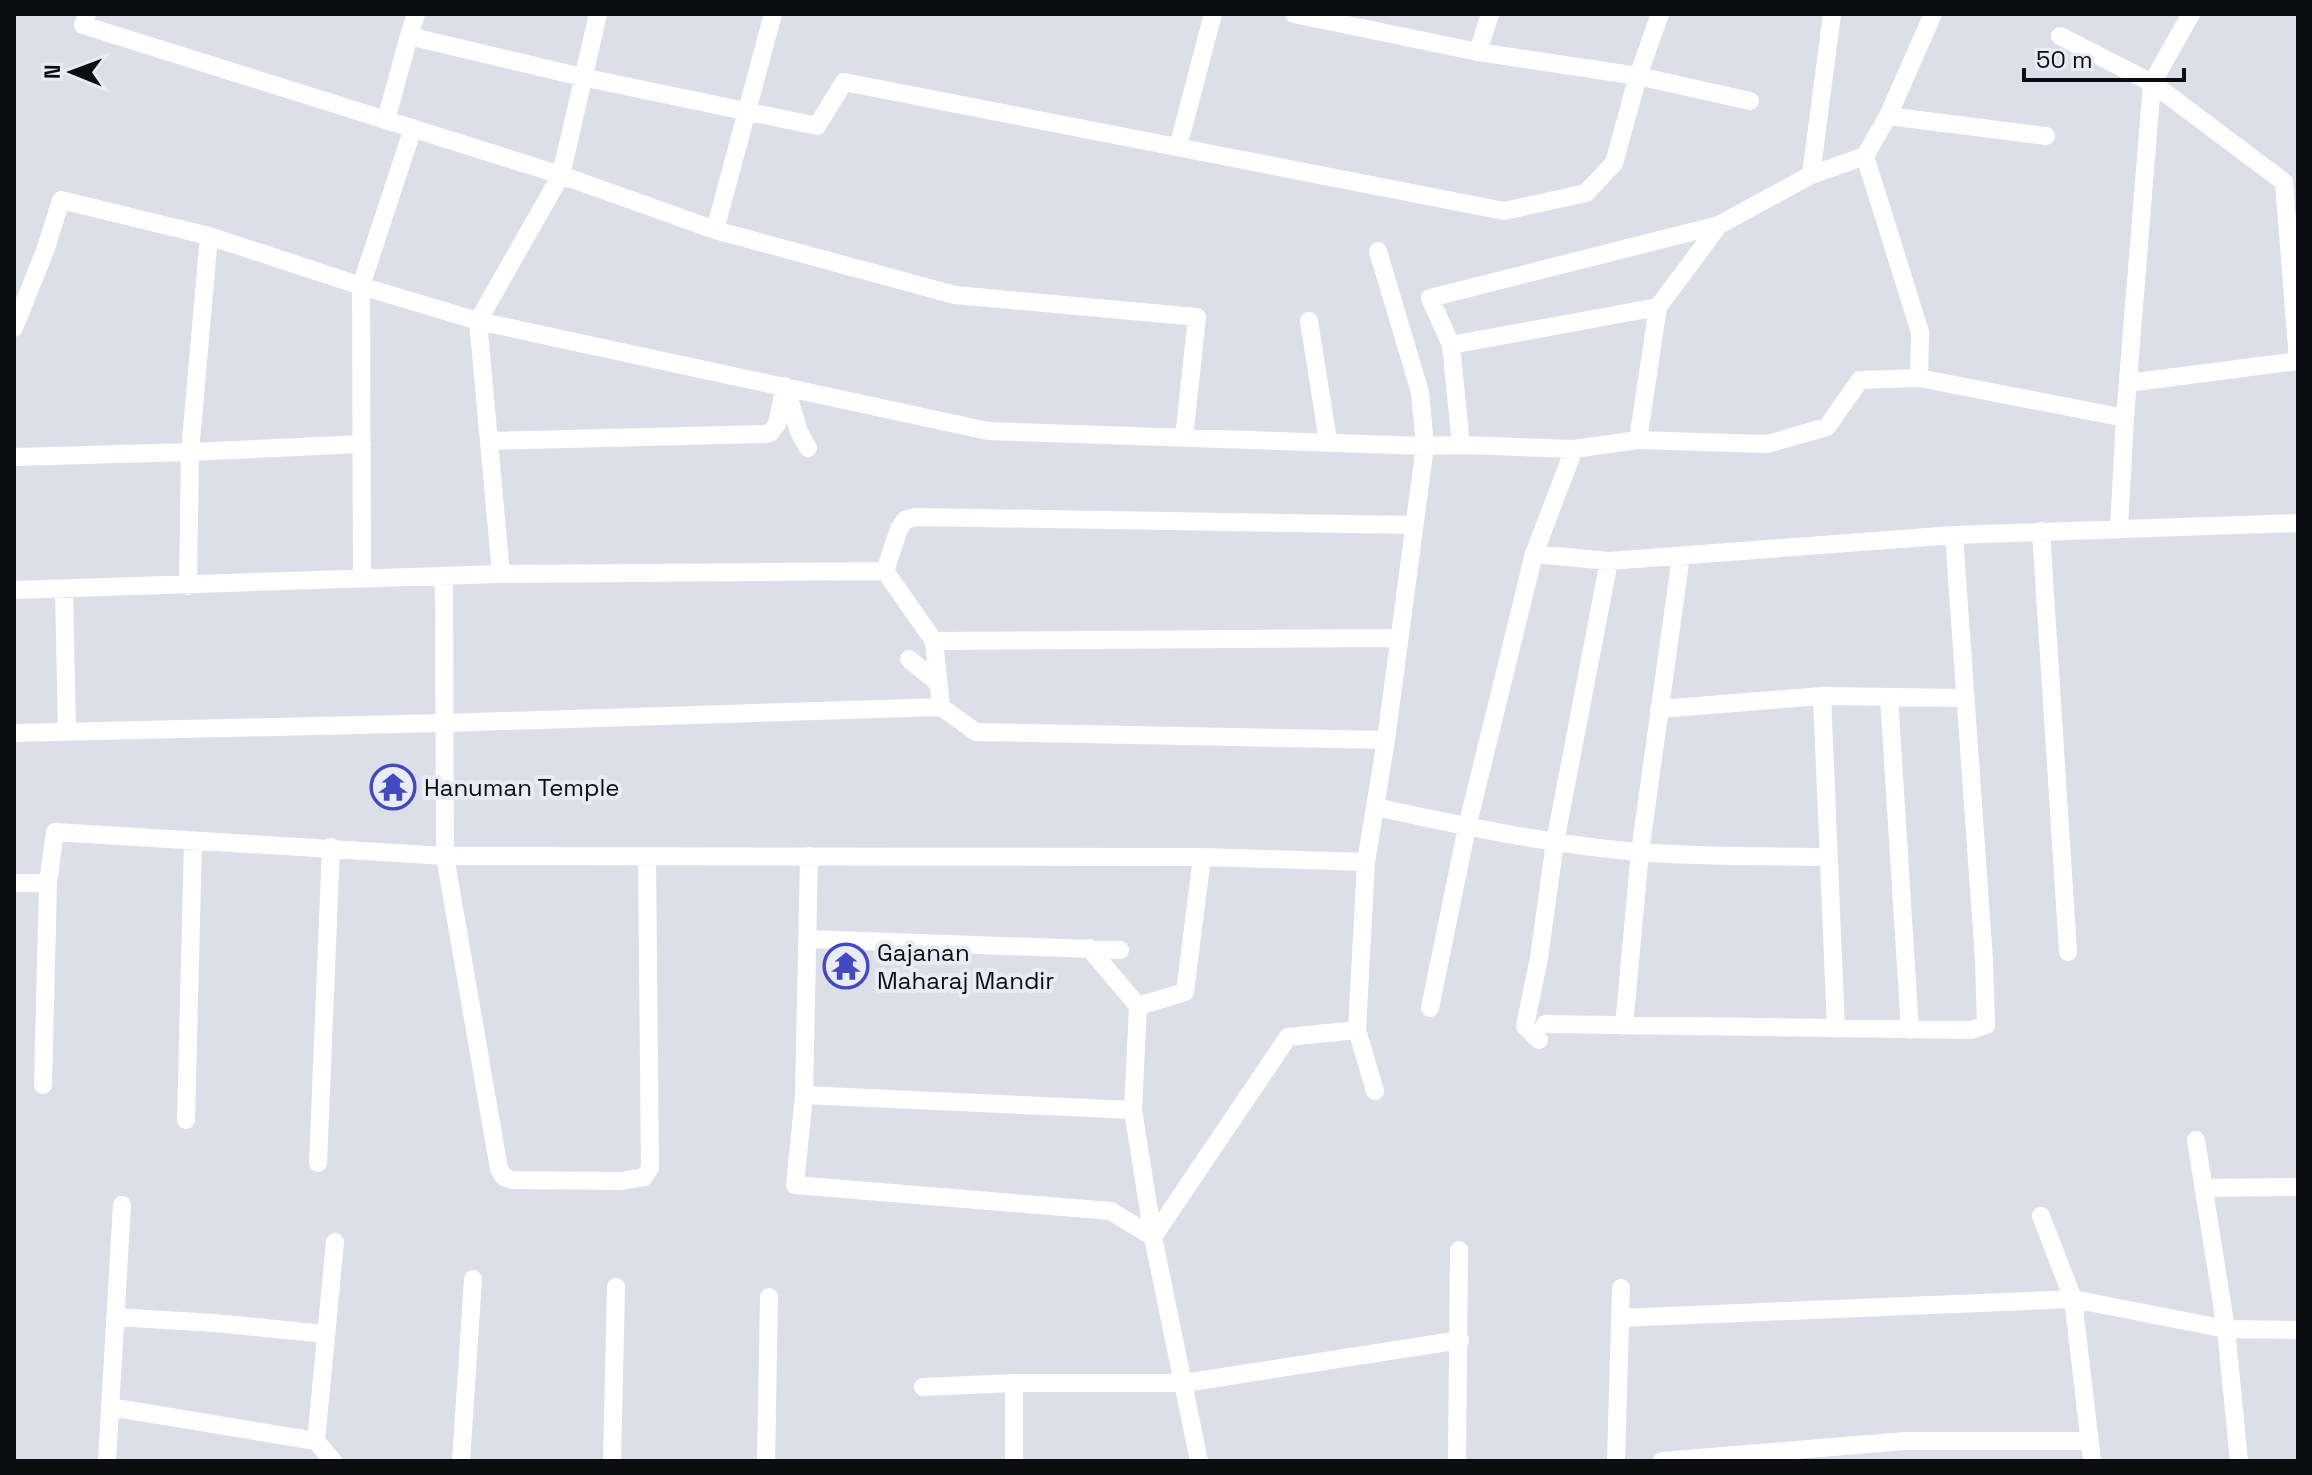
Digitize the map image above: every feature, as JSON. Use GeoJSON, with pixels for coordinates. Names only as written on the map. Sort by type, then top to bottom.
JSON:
{"type":"FeatureCollection","features":[{"type":"Feature","properties":{"kind":"street"},"geometry":{"type":"LineString","coordinates":[[87,14],[83,25],[561,175],[715,230],[955,295],[1197,317],[1184,438]]}},
{"type":"Feature","properties":{"kind":"street"},"geometry":{"type":"LineString","coordinates":[[386,120],[416,14]]}},
{"type":"Feature","properties":{"kind":"street"},"geometry":{"type":"LineString","coordinates":[[501,574],[478,321],[561,175],[598,14]]}},
{"type":"Feature","properties":{"kind":"street"},"geometry":{"type":"LineString","coordinates":[[715,230],[773,14]]}},
{"type":"Feature","properties":{"kind":"street"},"geometry":{"type":"LineString","coordinates":[[1178,147],[1213,14]]}},
{"type":"Feature","properties":{"kind":"street"},"geometry":{"type":"LineString","coordinates":[[1294,14],[1478,52],[1638,76],[1750,101]]}},
{"type":"Feature","properties":{"kind":"street"},"geometry":{"type":"LineString","coordinates":[[1478,52],[1490,14]]}},
{"type":"Feature","properties":{"kind":"street"},"geometry":{"type":"LineString","coordinates":[[409,36],[582,77],[817,126],[844,82],[1504,211],[1586,193],[1614,163],[1638,76],[1660,14]]}},
{"type":"Feature","properties":{"kind":"street"},"geometry":{"type":"LineString","coordinates":[[1811,175],[1832,14]]}},
{"type":"Feature","properties":{"kind":"street"},"geometry":{"type":"LineString","coordinates":[[1461,445],[1451,345],[1430,298],[1719,225],[1811,175],[1865,156],[1888,116],[1933,14]]}},
{"type":"Feature","properties":{"kind":"street"},"geometry":{"type":"LineString","coordinates":[[2119,528],[2152,83],[2191,14]]}},
{"type":"Feature","properties":{"kind":"street"},"geometry":{"type":"LineString","coordinates":[[2060,36],[2152,83],[2284,182],[2298,360],[2128,383]]}},
{"type":"Feature","properties":{"kind":"street"},"geometry":{"type":"LineString","coordinates":[[1888,116],[2046,136]]}},
{"type":"Feature","properties":{"kind":"street"},"geometry":{"type":"LineString","coordinates":[[362,578],[361,286],[413,128]]}},
{"type":"Feature","properties":{"kind":"street"},"geometry":{"type":"LineString","coordinates":[[1865,156],[1920,332],[1919,378]]}},
{"type":"Feature","properties":{"kind":"street"},"geometry":{"type":"LineString","coordinates":[[14,328],[45,251],[61,200],[209,236],[478,321],[988,431],[1574,449],[1638,440],[1767,444],[1827,427],[1860,380],[1919,378],[2125,418]]}},
{"type":"Feature","properties":{"kind":"street"},"geometry":{"type":"LineString","coordinates":[[1638,440],[1658,307],[1719,225]]}},
{"type":"Feature","properties":{"kind":"street"},"geometry":{"type":"LineString","coordinates":[[188,586],[190,452],[209,236]]}},
{"type":"Feature","properties":{"kind":"street"},"geometry":{"type":"LineString","coordinates":[[1375,1091],[1357,1030],[1366,862],[1386,740],[1425,446],[1420,392],[1378,251]]}},
{"type":"Feature","properties":{"kind":"street"},"geometry":{"type":"LineString","coordinates":[[1451,345],[1658,307]]}},
{"type":"Feature","properties":{"kind":"street"},"geometry":{"type":"LineString","coordinates":[[1309,321],[1328,441]]}},
{"type":"Feature","properties":{"kind":"street"},"geometry":{"type":"LineString","coordinates":[[489,441],[770,433],[777,424],[785,386]]}},
{"type":"Feature","properties":{"kind":"street"},"geometry":{"type":"LineString","coordinates":[[785,386],[799,432],[808,448]]}},
{"type":"Feature","properties":{"kind":"street"},"geometry":{"type":"LineString","coordinates":[[14,457],[362,444]]}},
{"type":"Feature","properties":{"kind":"street"},"geometry":{"type":"LineString","coordinates":[[1430,1008],[1467,827],[1534,554],[1574,449]]}},
{"type":"Feature","properties":{"kind":"street"},"geometry":{"type":"LineString","coordinates":[[885,571],[899,529],[905,520],[916,517],[1413,525]]}},
{"type":"Feature","properties":{"kind":"street"},"geometry":{"type":"LineString","coordinates":[[1534,554],[1609,561],[1954,535],[2298,523]]}},
{"type":"Feature","properties":{"kind":"street"},"geometry":{"type":"LineString","coordinates":[[2041,531],[2068,952]]}},
{"type":"Feature","properties":{"kind":"street"},"geometry":{"type":"LineString","coordinates":[[1609,561],[1555,842],[1539,958],[1525,1026],[1542,1032],[1624,1026],[1971,1030],[1986,1025],[1984,960],[1954,535]]}},
{"type":"Feature","properties":{"kind":"street"},"geometry":{"type":"LineString","coordinates":[[1624,1026],[1640,852],[1681,556]]}},
{"type":"Feature","properties":{"kind":"street"},"geometry":{"type":"LineString","coordinates":[[14,590],[501,574],[885,571]]}},
{"type":"Feature","properties":{"kind":"street"},"geometry":{"type":"LineString","coordinates":[[885,571],[934,641],[941,707]]}},
{"type":"Feature","properties":{"kind":"street"},"geometry":{"type":"LineString","coordinates":[[444,577],[445,856],[499,1169],[504,1177],[512,1180],[621,1181],[644,1177],[650,1168],[647,857]]}},
{"type":"Feature","properties":{"kind":"street"},"geometry":{"type":"LineString","coordinates":[[64,589],[67,732]]}},
{"type":"Feature","properties":{"kind":"street"},"geometry":{"type":"LineString","coordinates":[[934,641],[1399,638]]}},
{"type":"Feature","properties":{"kind":"street"},"geometry":{"type":"LineString","coordinates":[[909,659],[938,683]]}},
{"type":"Feature","properties":{"kind":"street"},"geometry":{"type":"LineString","coordinates":[[1659,709],[1822,696],[1965,698]]}},
{"type":"Feature","properties":{"kind":"street"},"geometry":{"type":"LineString","coordinates":[[1822,696],[1836,1029]]}},
{"type":"Feature","properties":{"kind":"street"},"geometry":{"type":"LineString","coordinates":[[1889,697],[1910,1030]]}},
{"type":"Feature","properties":{"kind":"street"},"geometry":{"type":"LineString","coordinates":[[14,733],[941,707],[976,732],[1386,740]]}},
{"type":"Feature","properties":{"kind":"street"},"geometry":{"type":"LineString","coordinates":[[1376,807],[1467,827],[1640,852],[1828,857]]}},
{"type":"Feature","properties":{"kind":"street"},"geometry":{"type":"LineString","coordinates":[[43,1085],[48,883],[55,832],[445,856],[1202,857],[1366,862]]}},
{"type":"Feature","properties":{"kind":"street"},"geometry":{"type":"LineString","coordinates":[[186,1120],[193,841]]}},
{"type":"Feature","properties":{"kind":"street"},"geometry":{"type":"LineString","coordinates":[[318,1163],[331,847]]}},
{"type":"Feature","properties":{"kind":"street"},"geometry":{"type":"LineString","coordinates":[[809,856],[804,1095],[795,1185],[1111,1211],[1156,1254]]}},
{"type":"Feature","properties":{"kind":"street"},"geometry":{"type":"LineString","coordinates":[[1138,1006],[1185,992],[1202,857]]}},
{"type":"Feature","properties":{"kind":"street"},"geometry":{"type":"LineString","coordinates":[[14,883],[48,883]]}},
{"type":"Feature","properties":{"kind":"street"},"geometry":{"type":"LineString","coordinates":[[807,939],[1120,950]]}},
{"type":"Feature","properties":{"kind":"street"},"geometry":{"type":"LineString","coordinates":[[1089,948],[1138,1006],[1133,1110],[1156,1254],[1199,1461]]}},
{"type":"Feature","properties":{"kind":"street"},"geometry":{"type":"LineString","coordinates":[[1156,1254],[1288,1037],[1357,1030]]}},
{"type":"Feature","properties":{"kind":"street"},"geometry":{"type":"LineString","coordinates":[[804,1095],[1133,1110]]}},
{"type":"Feature","properties":{"kind":"street"},"geometry":{"type":"LineString","coordinates":[[2196,1140],[2226,1329],[2239,1461]]}},
{"type":"Feature","properties":{"kind":"street"},"geometry":{"type":"LineString","coordinates":[[2204,1188],[2298,1187]]}},
{"type":"Feature","properties":{"kind":"street"},"geometry":{"type":"LineString","coordinates":[[107,1461],[122,1205]]}},
{"type":"Feature","properties":{"kind":"street"},"geometry":{"type":"LineString","coordinates":[[2041,1216],[2073,1299],[2092,1461]]}},
{"type":"Feature","properties":{"kind":"street"},"geometry":{"type":"LineString","coordinates":[[316,1441],[335,1242]]}},
{"type":"Feature","properties":{"kind":"street"},"geometry":{"type":"LineString","coordinates":[[1457,1461],[1459,1250]]}},
{"type":"Feature","properties":{"kind":"street"},"geometry":{"type":"LineString","coordinates":[[461,1461],[473,1279]]}},
{"type":"Feature","properties":{"kind":"street"},"geometry":{"type":"LineString","coordinates":[[612,1461],[616,1287]]}},
{"type":"Feature","properties":{"kind":"street"},"geometry":{"type":"LineString","coordinates":[[1616,1461],[1621,1288]]}},
{"type":"Feature","properties":{"kind":"street"},"geometry":{"type":"LineString","coordinates":[[766,1461],[769,1297]]}},
{"type":"Feature","properties":{"kind":"street"},"geometry":{"type":"LineString","coordinates":[[1620,1318],[2073,1299],[2226,1329],[2298,1330]]}},
{"type":"Feature","properties":{"kind":"street"},"geometry":{"type":"LineString","coordinates":[[115,1317],[325,1334]]}},
{"type":"Feature","properties":{"kind":"street"},"geometry":{"type":"LineString","coordinates":[[923,1387],[1014,1383],[1184,1383],[1460,1340]]}},
{"type":"Feature","properties":{"kind":"street"},"geometry":{"type":"LineString","coordinates":[[1014,1383],[1014,1461]]}},
{"type":"Feature","properties":{"kind":"street"},"geometry":{"type":"LineString","coordinates":[[110,1407],[316,1441],[333,1461]]}},
{"type":"Feature","properties":{"kind":"street"},"geometry":{"type":"LineString","coordinates":[[1662,1461],[1905,1441],[2089,1441]]}},
{"type":"Feature","properties":{"kind":"place","name":"Hanuman Temple"},"geometry":{"type":"Point","coordinates":[393,787]}},
{"type":"Feature","properties":{"kind":"place","name":"Gajanan Maharaj Mandir"},"geometry":{"type":"Point","coordinates":[846,966]}}]}
